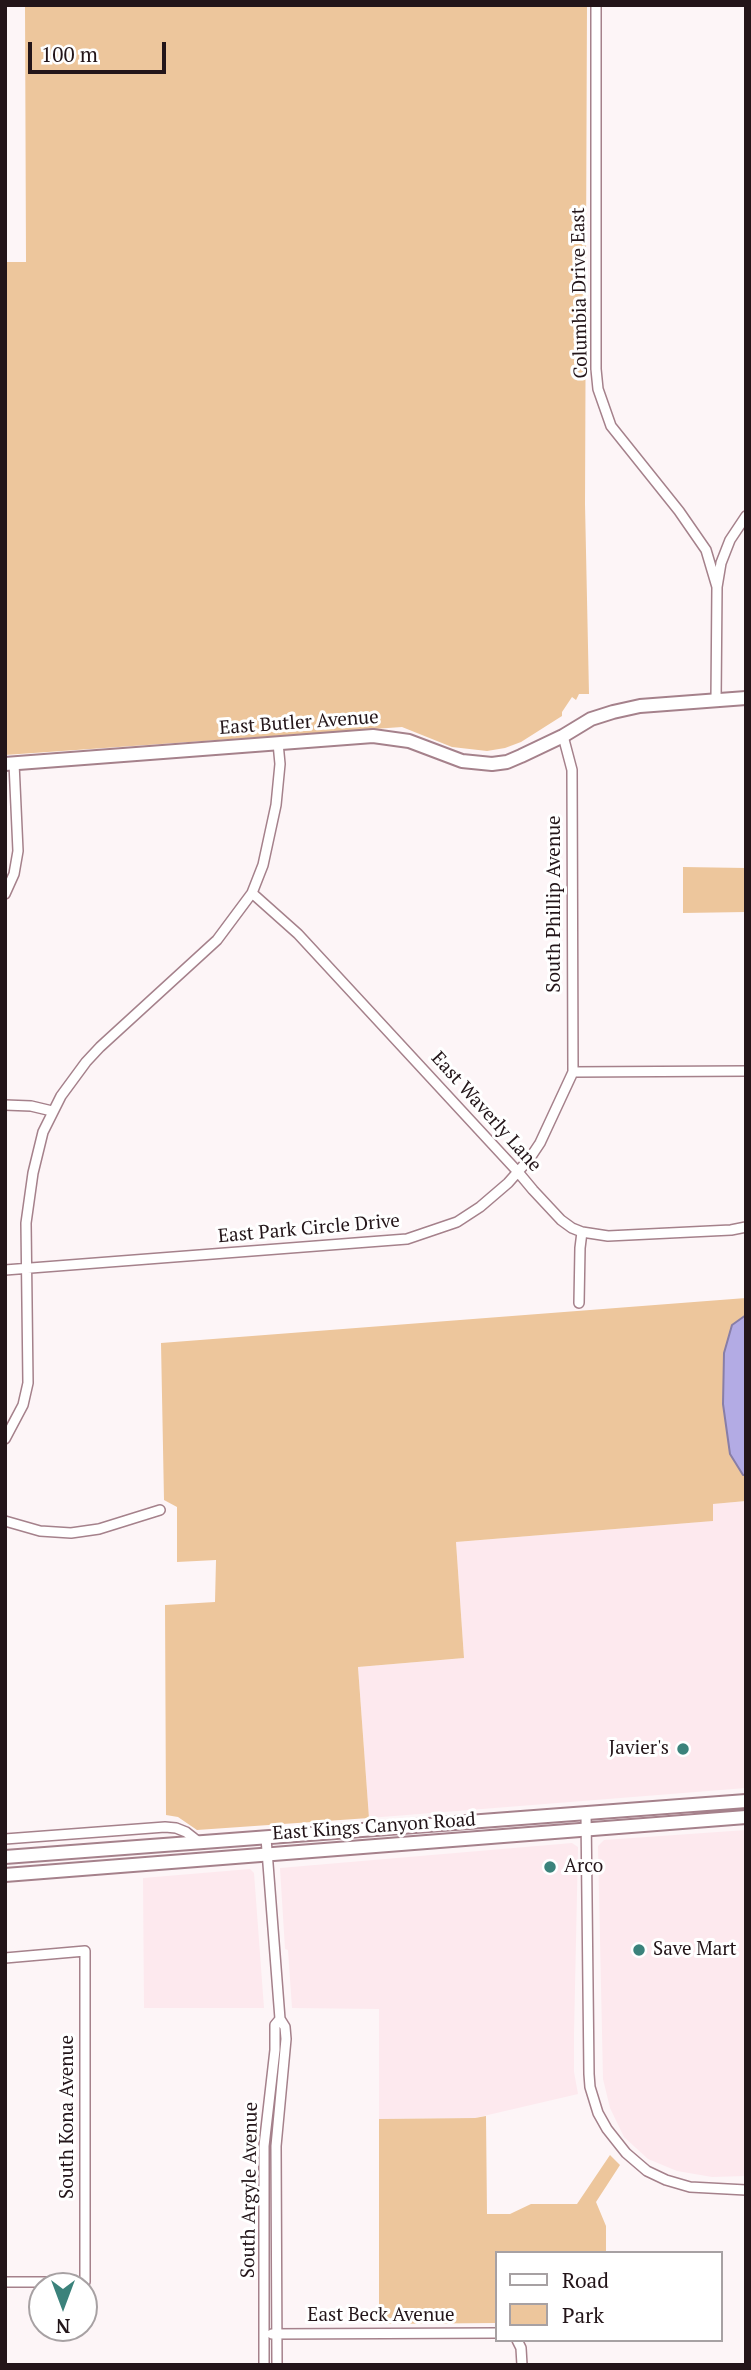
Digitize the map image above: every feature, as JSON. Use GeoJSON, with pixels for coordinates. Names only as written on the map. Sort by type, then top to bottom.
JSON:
{"type":"FeatureCollection","features":[{"type":"Feature","properties":{"kind":"main road","name":"East Butler Avenue"},"geometry":{"type":"LineString","coordinates":[[9,763],[388,737],[419,744],[461,761],[492,764],[507,762],[563,736],[591,719],[624,709],[746,698]]}},
{"type":"Feature","properties":{"kind":"main road","name":"East Kings Canyon Road"},"geometry":{"type":"LineString","coordinates":[[5,1857],[746,1801]]}},
{"type":"Feature","properties":{"kind":"main road","name":"East Kings Canyon Road"},"geometry":{"type":"LineString","coordinates":[[5,1875],[746,1818]]}},
{"type":"Feature","properties":{"kind":"street","name":"Columbia Drive East"},"geometry":{"type":"LineString","coordinates":[[596,5],[598,389],[611,426],[679,511],[706,550],[717,587]]}},
{"type":"Feature","properties":{"kind":"street"},"geometry":{"type":"LineString","coordinates":[[716,700],[717,587],[725,551],[746,516]]}},
{"type":"Feature","properties":{"kind":"street","name":"South Phillip Avenue"},"geometry":{"type":"LineString","coordinates":[[563,736],[572,770],[573,1072]]}},
{"type":"Feature","properties":{"kind":"street"},"geometry":{"type":"LineString","coordinates":[[5,1439],[23,1405],[28,1384],[26,1223],[33,1173],[52,1111],[70,1082],[100,1047],[217,940],[252,893],[263,865],[276,805],[278,743]]}},
{"type":"Feature","properties":{"kind":"street"},"geometry":{"type":"LineString","coordinates":[[5,894],[14,874],[18,851],[9,763]]}},
{"type":"Feature","properties":{"kind":"street","name":"East Waverly Lane"},"geometry":{"type":"LineString","coordinates":[[252,893],[298,934],[561,1220],[582,1232],[608,1236],[746,1227]]}},
{"type":"Feature","properties":{"kind":"street"},"geometry":{"type":"LineString","coordinates":[[573,1072],[746,1071]]}},
{"type":"Feature","properties":{"kind":"street","name":"East Park Circle Drive"},"geometry":{"type":"LineString","coordinates":[[5,1270],[407,1239],[457,1222],[495,1195],[519,1172],[540,1143],[573,1072]]}},
{"type":"Feature","properties":{"kind":"street"},"geometry":{"type":"LineString","coordinates":[[5,1105],[31,1106],[52,1111]]}},
{"type":"Feature","properties":{"kind":"street"},"geometry":{"type":"LineString","coordinates":[[579,1303],[582,1232]]}},
{"type":"Feature","properties":{"kind":"street"},"geometry":{"type":"LineString","coordinates":[[5,1521],[40,1531],[71,1533],[99,1529],[160,1510]]}},
{"type":"Feature","properties":{"kind":"street"},"geometry":{"type":"LineString","coordinates":[[586,1813],[590,2087],[598,2113],[626,2153],[647,2171],[690,2187],[746,2190]]}},
{"type":"Feature","properties":{"kind":"street"},"geometry":{"type":"LineString","coordinates":[[5,1839],[166,1827],[186,1832],[200,1843]]}},
{"type":"Feature","properties":{"kind":"street","name":"South Argyle Avenue"},"geometry":{"type":"LineString","coordinates":[[266,1838],[280,2019],[285,2027],[286,2039],[276,2146],[277,2365]]}},
{"type":"Feature","properties":{"kind":"street","name":"South Kona Avenue"},"geometry":{"type":"LineString","coordinates":[[5,1958],[85,1951],[85,2282],[5,2282]]}},
{"type":"Feature","properties":{"kind":"street","name":"South Argyle Avenue"},"geometry":{"type":"LineString","coordinates":[[264,2365],[264,2146],[275,2050],[275,2025],[280,2019]]}},
{"type":"Feature","properties":{"kind":"street","name":"East Beck Avenue"},"geometry":{"type":"LineString","coordinates":[[265,2334],[496,2333]]}},
{"type":"Feature","properties":{"kind":"street"},"geometry":{"type":"LineString","coordinates":[[518,2342],[522,2365]]}},
{"type":"Feature","properties":{"kind":"shaded area"},"geometry":{"type":"Polygon","coordinates":[[[746,1315],[746,1475],[743,1475],[730,1454],[723,1404],[724,1353],[732,1325],[746,1315]]]}},
{"type":"Feature","properties":{"kind":"shaded area"},"geometry":{"type":"Polygon","coordinates":[[[746,1501],[746,1788],[369,1818],[358,1667],[464,1658],[456,1542],[712,1521],[712,1504],[746,1501]]]}},
{"type":"Feature","properties":{"kind":"shaded area"},"geometry":{"type":"Polygon","coordinates":[[[746,1830],[746,2176],[712,2177],[677,2171],[648,2159],[624,2137],[610,2108],[603,2079],[598,1846],[604,1840],[746,1830]]]}},
{"type":"Feature","properties":{"kind":"shaded area"},"geometry":{"type":"Polygon","coordinates":[[[572,1843],[578,1847],[574,2072],[578,2094],[475,2118],[379,2119],[379,2009],[292,2008],[280,1868],[572,1843]]]}},
{"type":"Feature","properties":{"kind":"shaded area"},"geometry":{"type":"Polygon","coordinates":[[[250,1869],[254,1873],[264,2008],[144,2008],[143,1878],[250,1869]]]}},
{"type":"Feature","properties":{"kind":"green space"},"geometry":{"type":"Polygon","coordinates":[[[25,5],[587,5],[585,504],[589,694],[579,694],[576,700],[572,697],[562,716],[521,742],[487,751],[452,747],[402,727],[5,755],[5,262],[26,262],[25,5]]]}},
{"type":"Feature","properties":{"kind":"green space"},"geometry":{"type":"Polygon","coordinates":[[[683,867],[746,868],[746,912],[683,913],[683,867]]]}},
{"type":"Feature","properties":{"kind":"green space"},"geometry":{"type":"Polygon","coordinates":[[[746,1298],[746,1501],[713,1504],[713,1521],[456,1542],[464,1658],[358,1667],[369,1818],[197,1830],[178,1817],[166,1815],[165,1605],[215,1602],[216,1560],[177,1562],[177,1507],[164,1500],[161,1343],[746,1298]]]}},
{"type":"Feature","properties":{"kind":"green space"},"geometry":{"type":"Polygon","coordinates":[[[486,2116],[487,2214],[510,2214],[531,2204],[577,2204],[610,2155],[620,2165],[596,2202],[606,2226],[606,2251],[496,2251],[496,2323],[379,2324],[379,2119],[486,2116]]]}},
{"type":"Feature","properties":{"kind":"place","name":"Javier's"},"geometry":{"type":"Point","coordinates":[683,1749]}},
{"type":"Feature","properties":{"kind":"place","name":"Arco"},"geometry":{"type":"Point","coordinates":[550,1867]}},
{"type":"Feature","properties":{"kind":"place","name":"Save Mart"},"geometry":{"type":"Point","coordinates":[639,1950]}}]}
